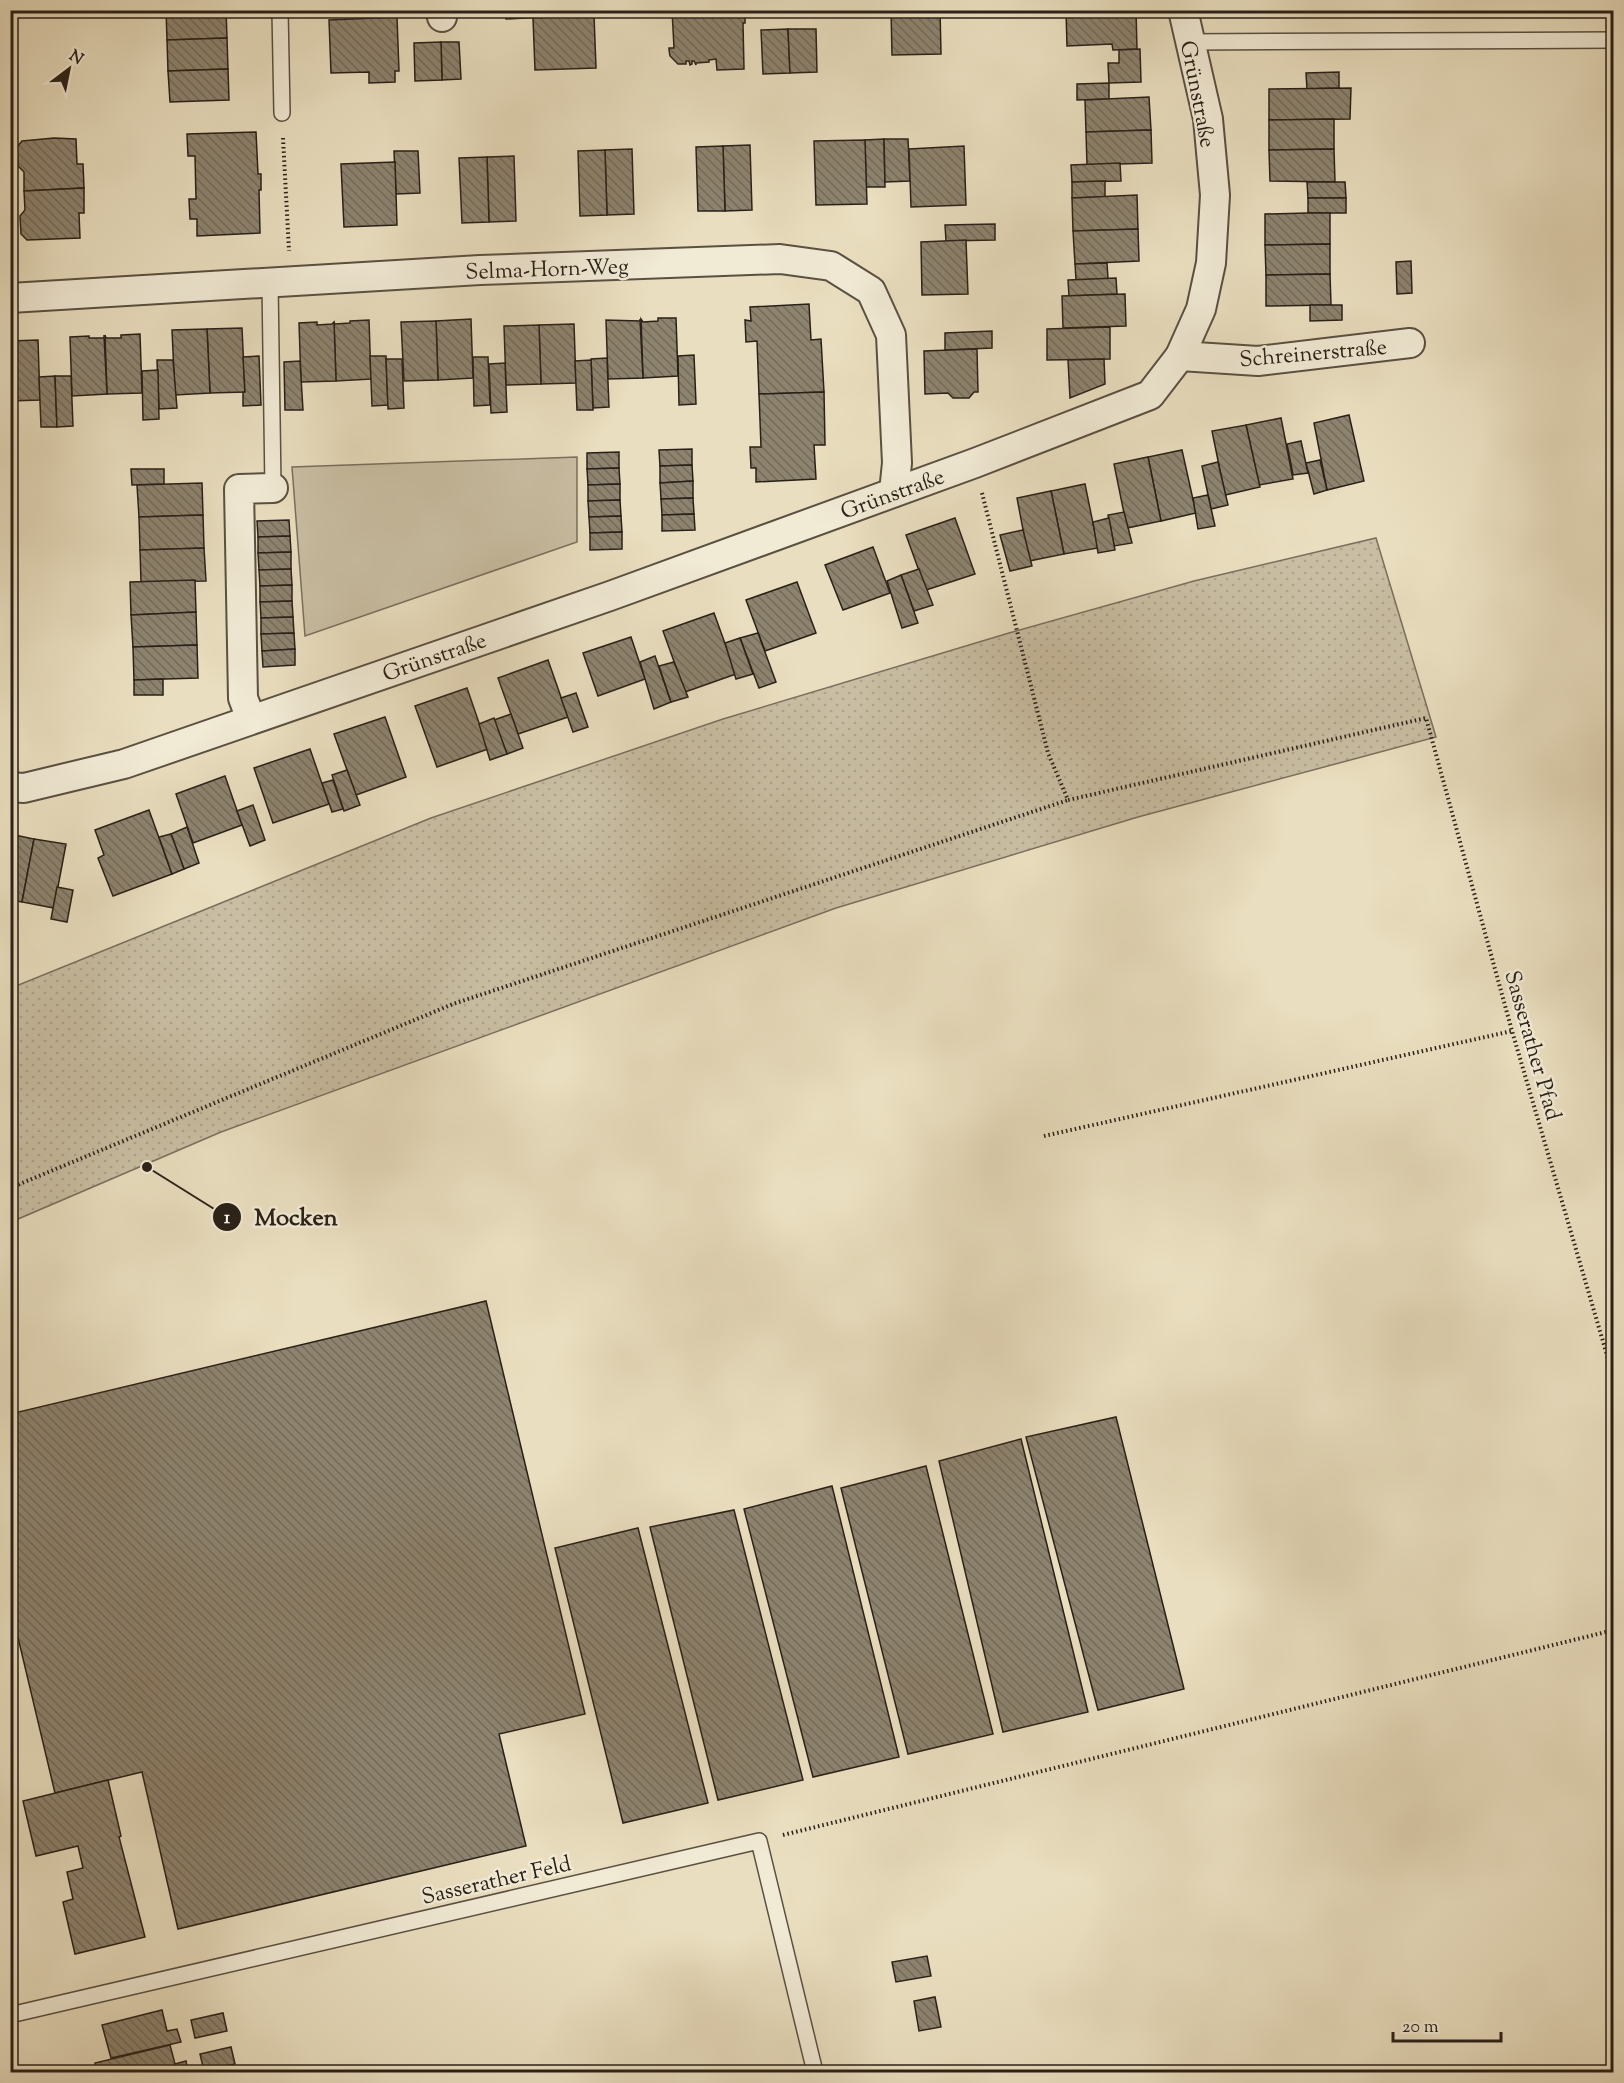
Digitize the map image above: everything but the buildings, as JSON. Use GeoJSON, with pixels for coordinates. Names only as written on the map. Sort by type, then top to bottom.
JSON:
{"type":"FeatureCollection","features":[{"type":"Feature","properties":{"kind":"street","name":"Grünstraße"},"geometry":{"type":"LineString","coordinates":[[10,787],[24,788],[124,764],[610,596],[975,463],[1150,395],[1180,356],[1201,309],[1211,263],[1215,195],[1208,119],[1183,10]]}},
{"type":"Feature","properties":{"kind":"street","name":"Selma-Horn-Weg"},"geometry":{"type":"LineString","coordinates":[[10,298],[480,270],[780,259],[831,266],[871,291],[891,335],[897,463],[894,492]]}},
{"type":"Feature","properties":{"kind":"street","name":"Schreinerstraße"},"geometry":{"type":"LineString","coordinates":[[1180,356],[1258,361],[1410,343]]}},
{"type":"Feature","properties":{"kind":"street"},"geometry":{"type":"LineString","coordinates":[[251,719],[243,698],[239,489],[273,488]]}},
{"type":"Feature","properties":{"kind":"lane"},"geometry":{"type":"LineString","coordinates":[[280,10],[282,113]]}},
{"type":"Feature","properties":{"kind":"lane"},"geometry":{"type":"LineString","coordinates":[[1189,42],[1614,40]]}},
{"type":"Feature","properties":{"kind":"lane"},"geometry":{"type":"LineString","coordinates":[[273,488],[280,282]]}},
{"type":"Feature","properties":{"kind":"lane"},"geometry":{"type":"LineString","coordinates":[[759,1841],[815,2073]]}},
{"type":"Feature","properties":{"kind":"lane","name":"Sasserather Feld"},"geometry":{"type":"LineString","coordinates":[[10,2015],[759,1841]]}},
{"type":"Feature","properties":{"kind":"path"},"geometry":{"type":"LineString","coordinates":[[280,282],[282,113]]}},
{"type":"Feature","properties":{"kind":"path"},"geometry":{"type":"LineString","coordinates":[[10,1188],[453,1004],[1068,800],[1048,753],[975,463]]}},
{"type":"Feature","properties":{"kind":"path","name":"Sasserather Pfad"},"geometry":{"type":"LineString","coordinates":[[1068,800],[1426,718],[1512,1031],[1614,1380]]}},
{"type":"Feature","properties":{"kind":"path"},"geometry":{"type":"LineString","coordinates":[[1044,1136],[1512,1031]]}},
{"type":"Feature","properties":{"kind":"path"},"geometry":{"type":"LineString","coordinates":[[759,1841],[1614,1630]]}},
{"type":"Feature","properties":{"kind":"shaded area"},"geometry":{"type":"Polygon","coordinates":[[[577,457],[577,542],[305,636],[292,467],[577,457]]]}},
{"type":"Feature","properties":{"kind":"shaded area"},"geometry":{"type":"Polygon","coordinates":[[[1376,538],[1436,737],[1138,817],[836,908],[221,1132],[11,1222],[11,988],[431,818],[723,719],[1009,633],[1194,581],[1376,538]]]}},
{"type":"Feature","properties":{"kind":"place","name":"Mocken"},"geometry":{"type":"Point","coordinates":[147,1167]}}]}
